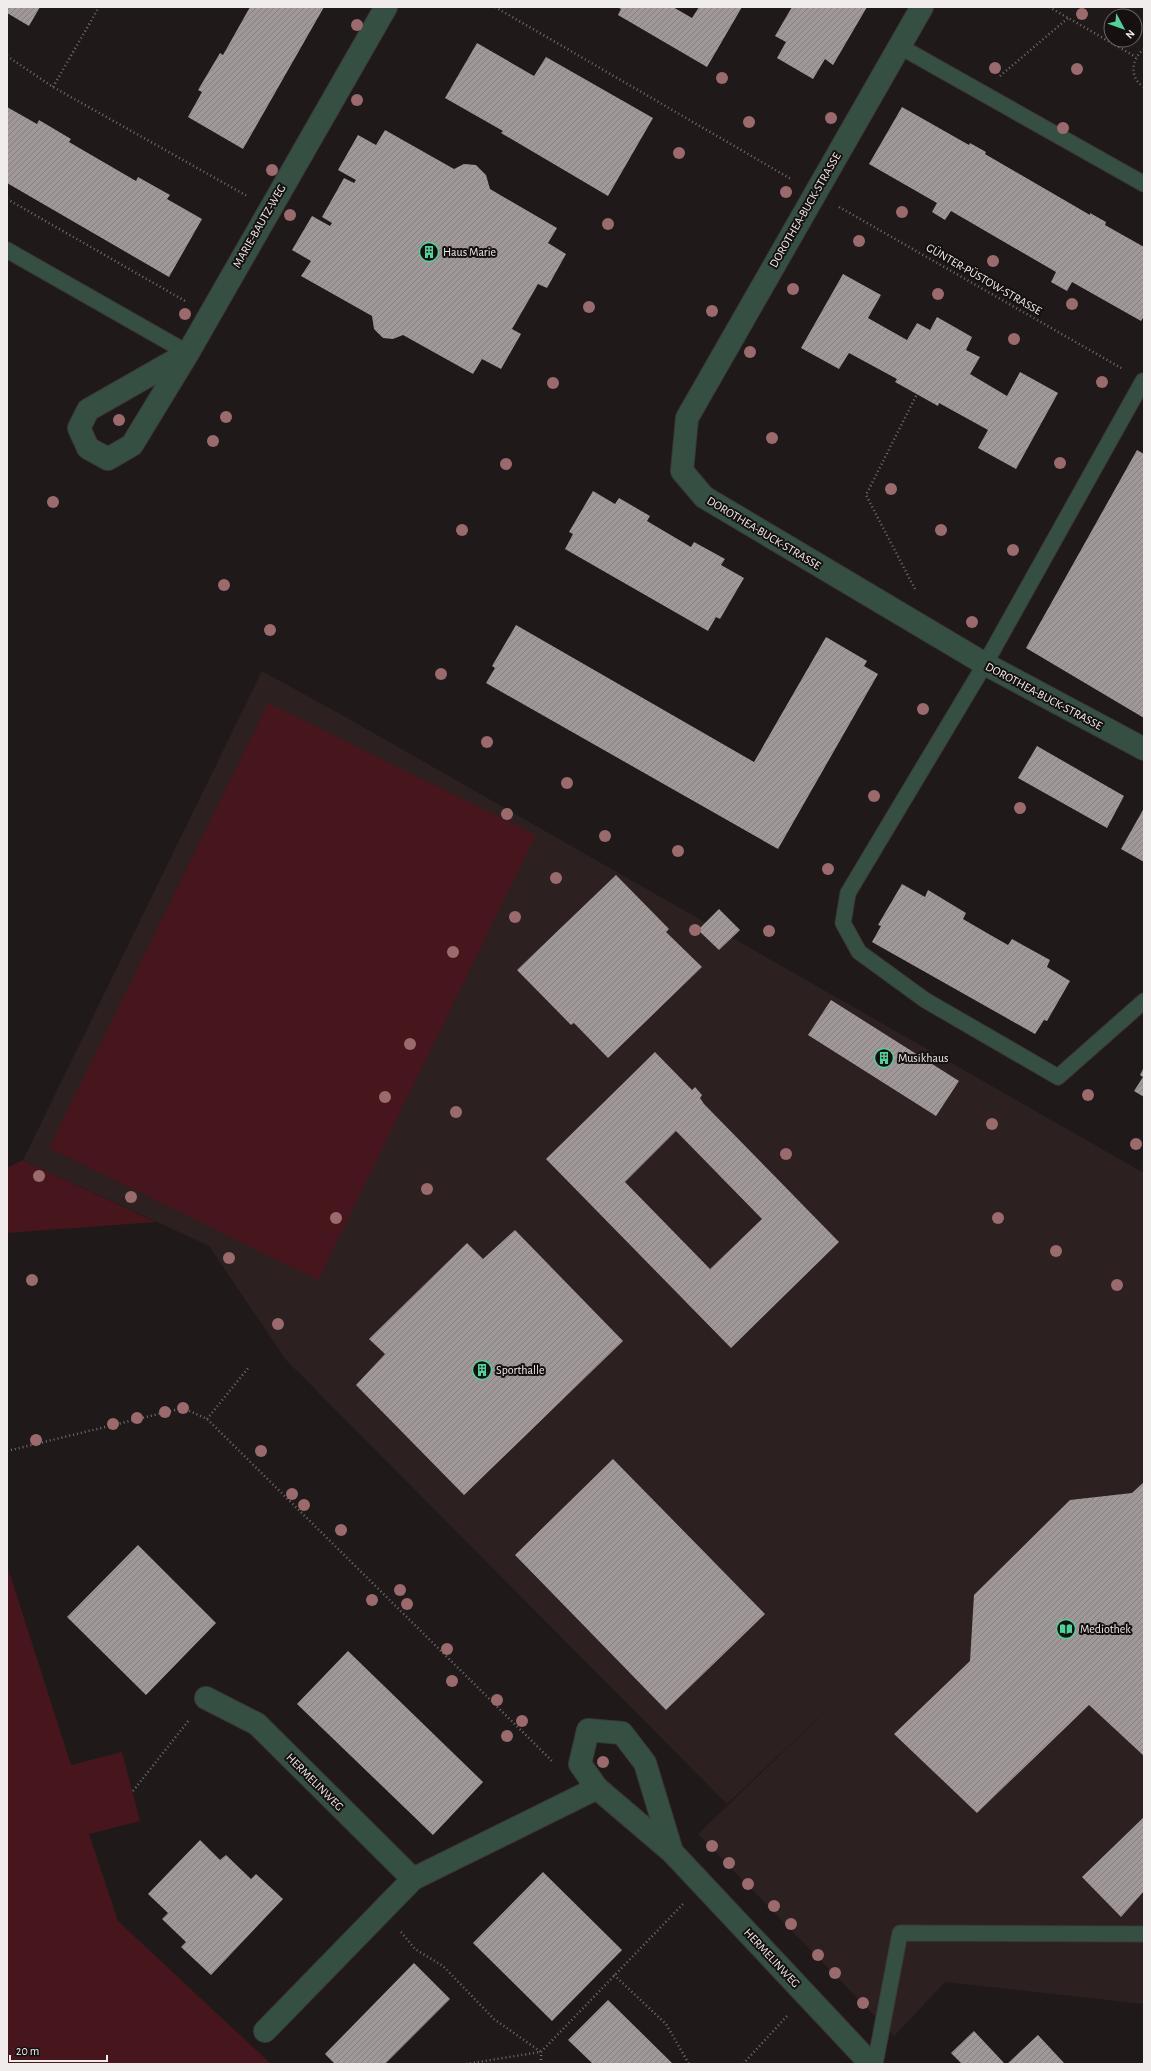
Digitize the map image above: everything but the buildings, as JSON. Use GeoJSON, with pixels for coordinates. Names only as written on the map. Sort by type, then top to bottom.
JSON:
{"type":"FeatureCollection","features":[{"type":"Feature","properties":{"kind":"street","name":"MARIE-BAUTZ-WEG"},"geometry":{"type":"LineString","coordinates":[[188,353],[88,410],[79,428],[88,448],[108,459],[132,445],[188,353],[269,208],[386,7]]}},
{"type":"Feature","properties":{"kind":"street","name":"DOROTHEA-BUCK-STRASSE"},"geometry":{"type":"LineString","coordinates":[[922,7],[687,418],[682,471],[704,497],[985,664],[1144,750]]}},
{"type":"Feature","properties":{"kind":"street","name":"HERMELINWEG"},"geometry":{"type":"LineString","coordinates":[[206,1698],[257,1724],[413,1879]]}},
{"type":"Feature","properties":{"kind":"street","name":"HERMELINWEG"},"geometry":{"type":"LineString","coordinates":[[672,1852],[645,1763],[622,1733],[588,1730],[580,1764],[596,1788],[672,1852],[871,2064]]}},
{"type":"Feature","properties":{"kind":"street"},"geometry":{"type":"LineString","coordinates":[[265,2031],[413,1879],[596,1788]]}},
{"type":"Feature","properties":{"kind":"lane"},"geometry":{"type":"LineString","coordinates":[[899,46],[1144,184]]}},
{"type":"Feature","properties":{"kind":"lane"},"geometry":{"type":"LineString","coordinates":[[7,250],[188,353]]}},
{"type":"Feature","properties":{"kind":"lane"},"geometry":{"type":"LineString","coordinates":[[1143,381],[985,664],[848,893],[844,923],[860,952],[925,1000],[1058,1077],[1144,1001]]}},
{"type":"Feature","properties":{"kind":"lane"},"geometry":{"type":"LineString","coordinates":[[876,2064],[900,1933],[1144,1934]]}},
{"type":"Feature","properties":{"kind":"path"},"geometry":{"type":"LineString","coordinates":[[53,87],[99,7]]}},
{"type":"Feature","properties":{"kind":"path","name":"GÜNTER-PÜSTOW-STRASSE"},"geometry":{"type":"LineString","coordinates":[[495,7],[1143,381]]}},
{"type":"Feature","properties":{"kind":"path"},"geometry":{"type":"LineString","coordinates":[[1049,7],[1136,57]]}},
{"type":"Feature","properties":{"kind":"path"},"geometry":{"type":"LineString","coordinates":[[980,92],[1068,18]]}},
{"type":"Feature","properties":{"kind":"path"},"geometry":{"type":"LineString","coordinates":[[1144,49],[1136,57],[1133,69],[1134,75],[1144,87]]}},
{"type":"Feature","properties":{"kind":"path"},"geometry":{"type":"LineString","coordinates":[[7,56],[53,87],[269,208]]}},
{"type":"Feature","properties":{"kind":"path"},"geometry":{"type":"LineString","coordinates":[[7,199],[185,301]]}},
{"type":"Feature","properties":{"kind":"path"},"geometry":{"type":"LineString","coordinates":[[917,394],[866,495],[914,587],[919,592]]}},
{"type":"Feature","properties":{"kind":"path"},"geometry":{"type":"LineString","coordinates":[[207,1419],[249,1367]]}},
{"type":"Feature","properties":{"kind":"path"},"geometry":{"type":"LineString","coordinates":[[7,1451],[182,1408],[207,1419],[556,1765]]}},
{"type":"Feature","properties":{"kind":"path"},"geometry":{"type":"LineString","coordinates":[[133,1791],[206,1698]]}},
{"type":"Feature","properties":{"kind":"path"},"geometry":{"type":"LineString","coordinates":[[466,2064],[541,2052],[702,1884]]}},
{"type":"Feature","properties":{"kind":"path"},"geometry":{"type":"LineString","coordinates":[[383,1910],[416,1949],[443,1966],[494,2019],[541,2052]]}},
{"type":"Feature","properties":{"kind":"path"},"geometry":{"type":"LineString","coordinates":[[614,1975],[666,2024],[689,2064]]}},
{"type":"Feature","properties":{"kind":"path"},"geometry":{"type":"LineString","coordinates":[[743,2064],[806,1995]]}},
{"type":"Feature","properties":{"kind":"path"},"geometry":{"type":"LineString","coordinates":[[541,2052],[541,2064]]}},
{"type":"Feature","properties":{"kind":"shaded area"},"geometry":{"type":"Polygon","coordinates":[[[262,671],[340,714],[1144,1173],[1144,2004],[945,1982],[894,2036],[698,1834],[833,1704],[727,1804],[286,1360],[209,1246],[23,1160],[262,671]]]}},
{"type":"Feature","properties":{"kind":"shaded area"},"geometry":{"type":"Polygon","coordinates":[[[268,703],[536,835],[318,1280],[49,1148],[268,703]]]}},
{"type":"Feature","properties":{"kind":"shaded area"},"geometry":{"type":"Polygon","coordinates":[[[23,1160],[156,1222],[7,1233],[7,1168],[23,1160]]]}},
{"type":"Feature","properties":{"kind":"shaded area"},"geometry":{"type":"Polygon","coordinates":[[[7,1565],[71,1765],[122,1752],[140,1821],[89,1834],[118,1921],[271,2064],[7,2064],[7,1565]]]}},
{"type":"Feature","properties":{"kind":"place","name":"Haus Marie"},"geometry":{"type":"Point","coordinates":[429,252]}},
{"type":"Feature","properties":{"kind":"place","name":"Musikhaus"},"geometry":{"type":"Point","coordinates":[884,1058]}},
{"type":"Feature","properties":{"kind":"place","name":"Sporthalle"},"geometry":{"type":"Point","coordinates":[482,1370]}},
{"type":"Feature","properties":{"kind":"place","name":"Mediothek"},"geometry":{"type":"Point","coordinates":[1066,1629]}}]}
